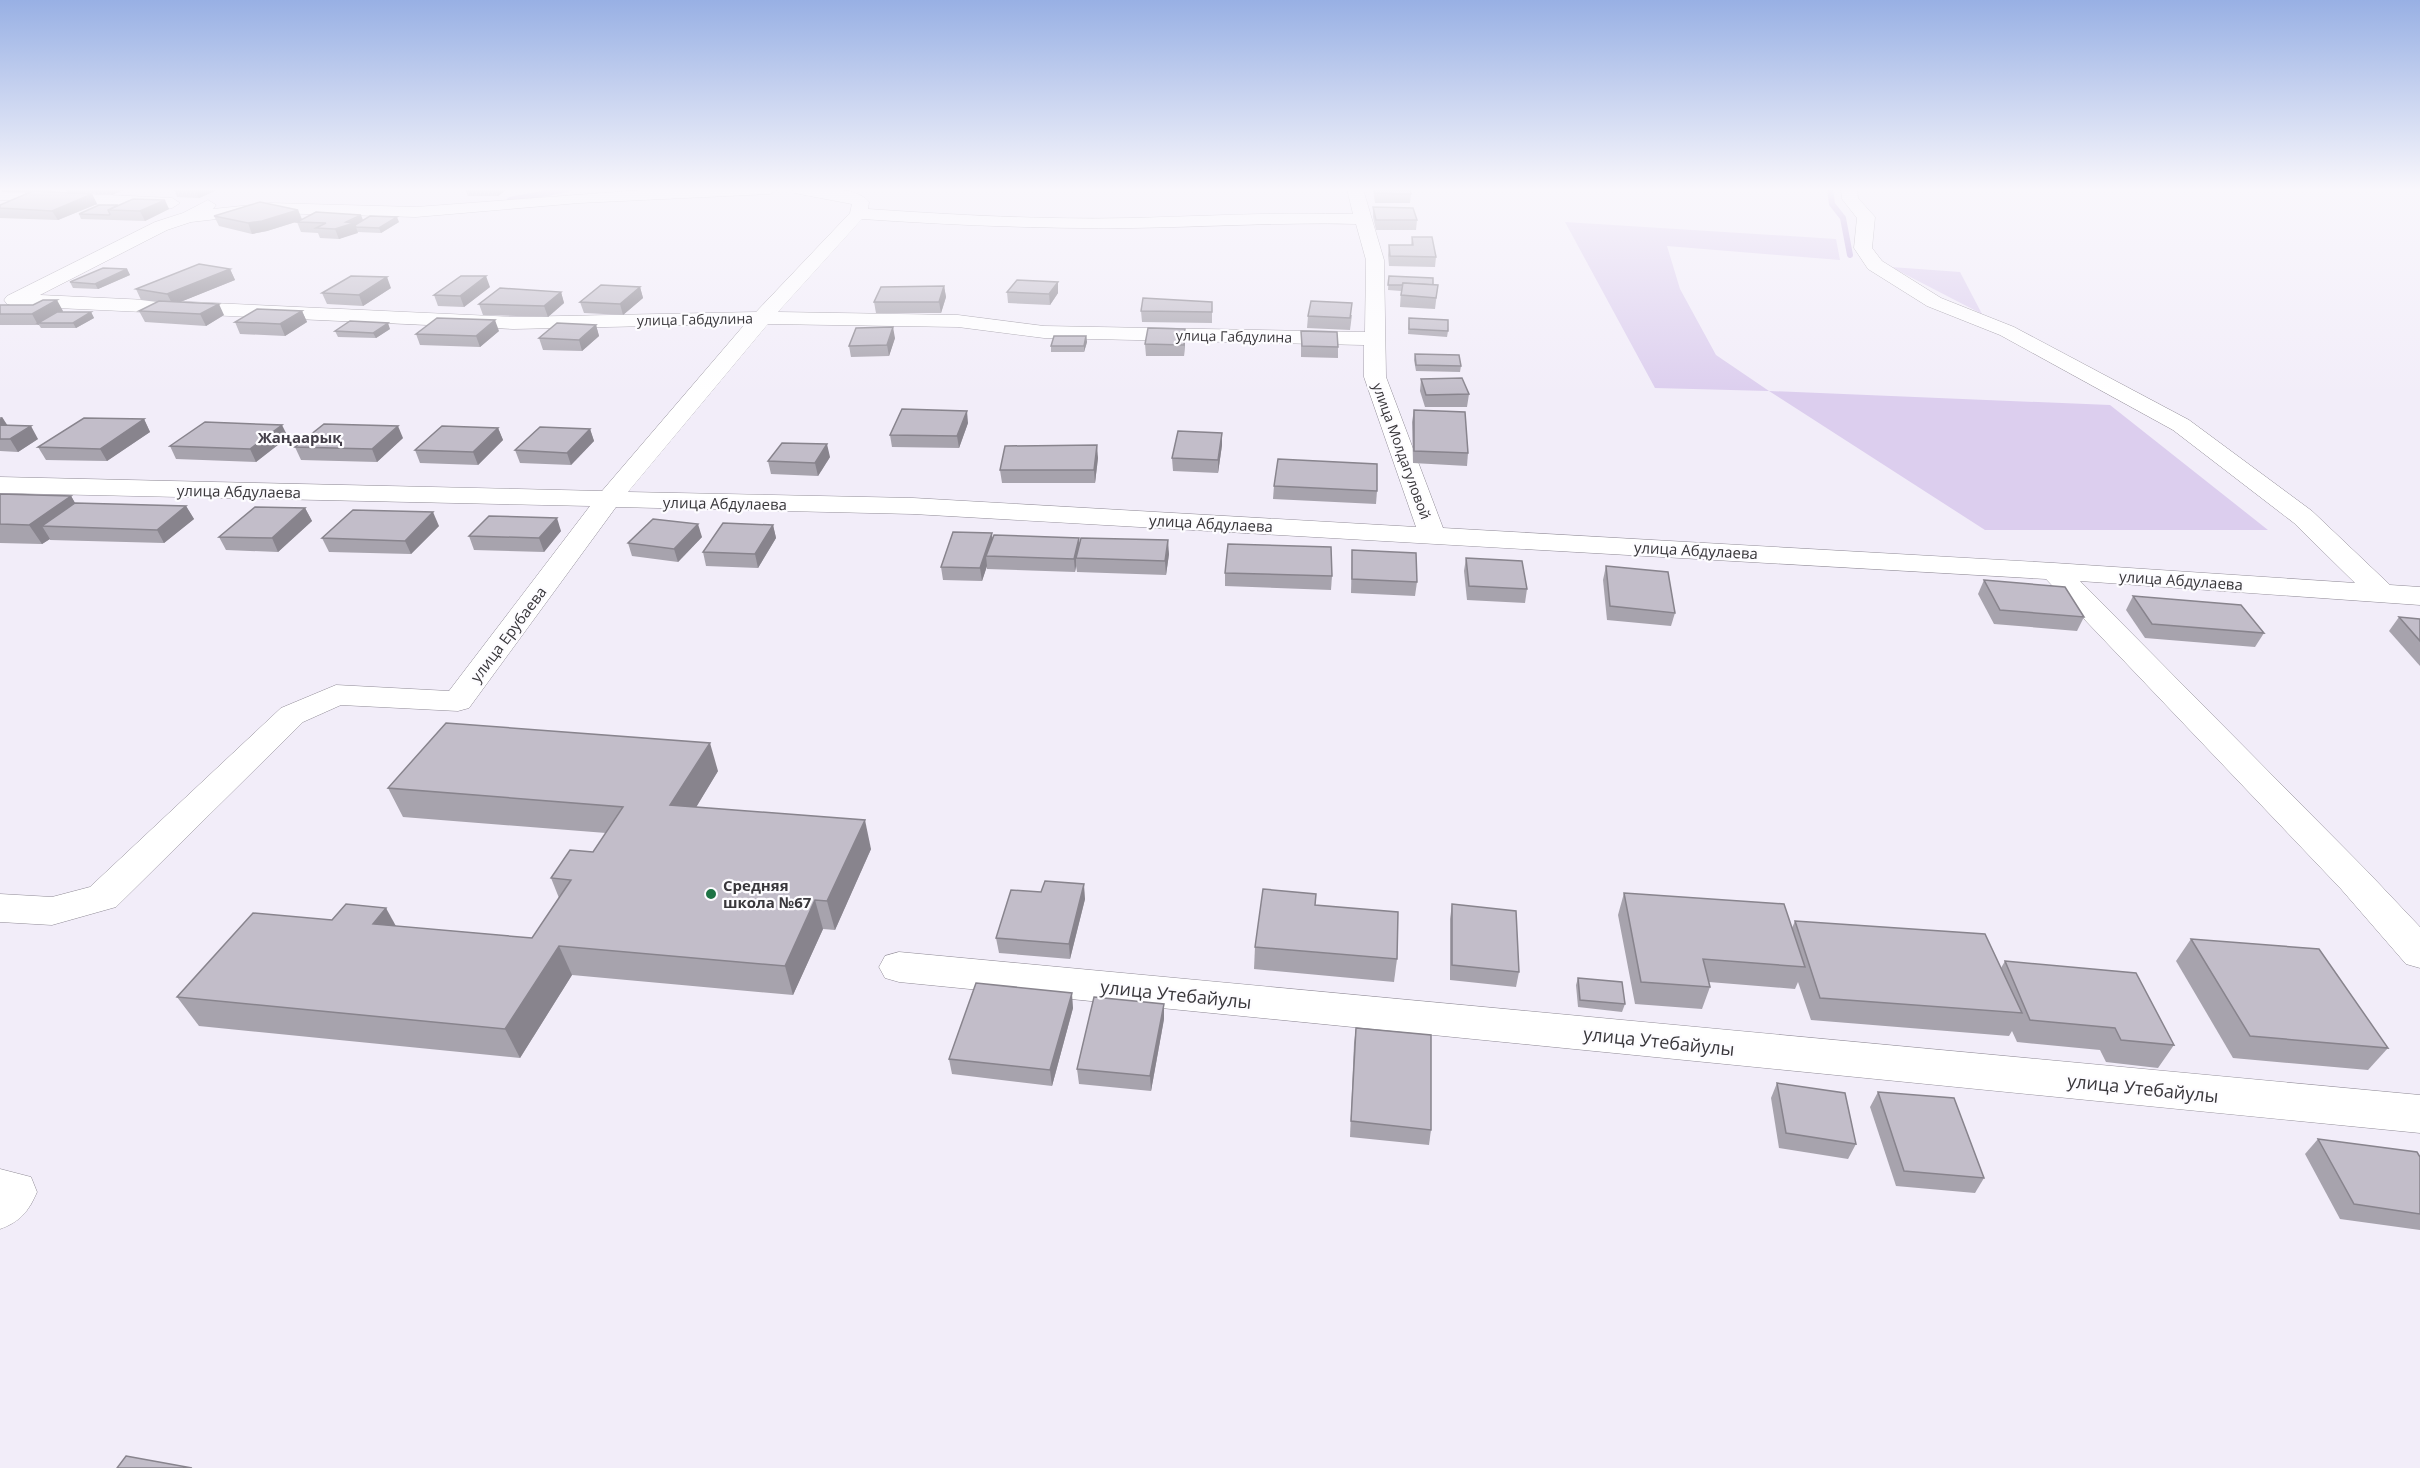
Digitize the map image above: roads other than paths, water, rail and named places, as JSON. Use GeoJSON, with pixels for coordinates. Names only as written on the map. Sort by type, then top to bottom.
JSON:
{"type":"FeatureCollection","features":[{"type":"Feature","properties":{"kind":"street"},"geometry":{"type":"LineString","coordinates":[[7,304],[99,258]]}},
{"type":"Feature","properties":{"kind":"street","name":"улица Ерубаева"},"geometry":{"type":"LineString","coordinates":[[0,908],[52,911],[103,897],[292,715],[336,694],[458,701],[607,501],[762,318],[818,258]]}},
{"type":"Feature","properties":{"kind":"street","name":"улица Молдагуловой"},"geometry":{"type":"LineString","coordinates":[[1374,258],[1375,378],[1432,535]]}},
{"type":"Feature","properties":{"kind":"street"},"geometry":{"type":"LineString","coordinates":[[1870,258],[1875,265],[1934,302],[2007,331],[2181,425],[2303,517],[2383,594]]}},
{"type":"Feature","properties":{"kind":"street","name":"улица Габдулина"},"geometry":{"type":"LineString","coordinates":[[7,304],[513,323],[762,318],[958,321],[1044,332],[1375,339]]}},
{"type":"Feature","properties":{"kind":"street","name":"улица Абдулаева"},"geometry":{"type":"LineString","coordinates":[[0,485],[607,501],[913,506],[2054,571],[2420,596]]}},
{"type":"Feature","properties":{"kind":"street"},"geometry":{"type":"LineString","coordinates":[[2054,571],[2354,880],[2420,953]]}},
{"type":"Feature","properties":{"kind":"street","name":"улица Утебайулы"},"geometry":{"type":"LineString","coordinates":[[899,967],[2420,1114]]}},
{"type":"Feature","properties":{"kind":"street"},"geometry":{"type":"LineString","coordinates":[[0,1190],[14,1192],[0,1208]]}},
{"type":"Feature","properties":{"kind":"place","name":"Средняя школа №67"},"geometry":{"type":"Point","coordinates":[711,894]}},
{"type":"Feature","properties":{"kind":"district","name":"Жаңаарық"},"geometry":{"type":"Point","coordinates":[300,437]}}]}
